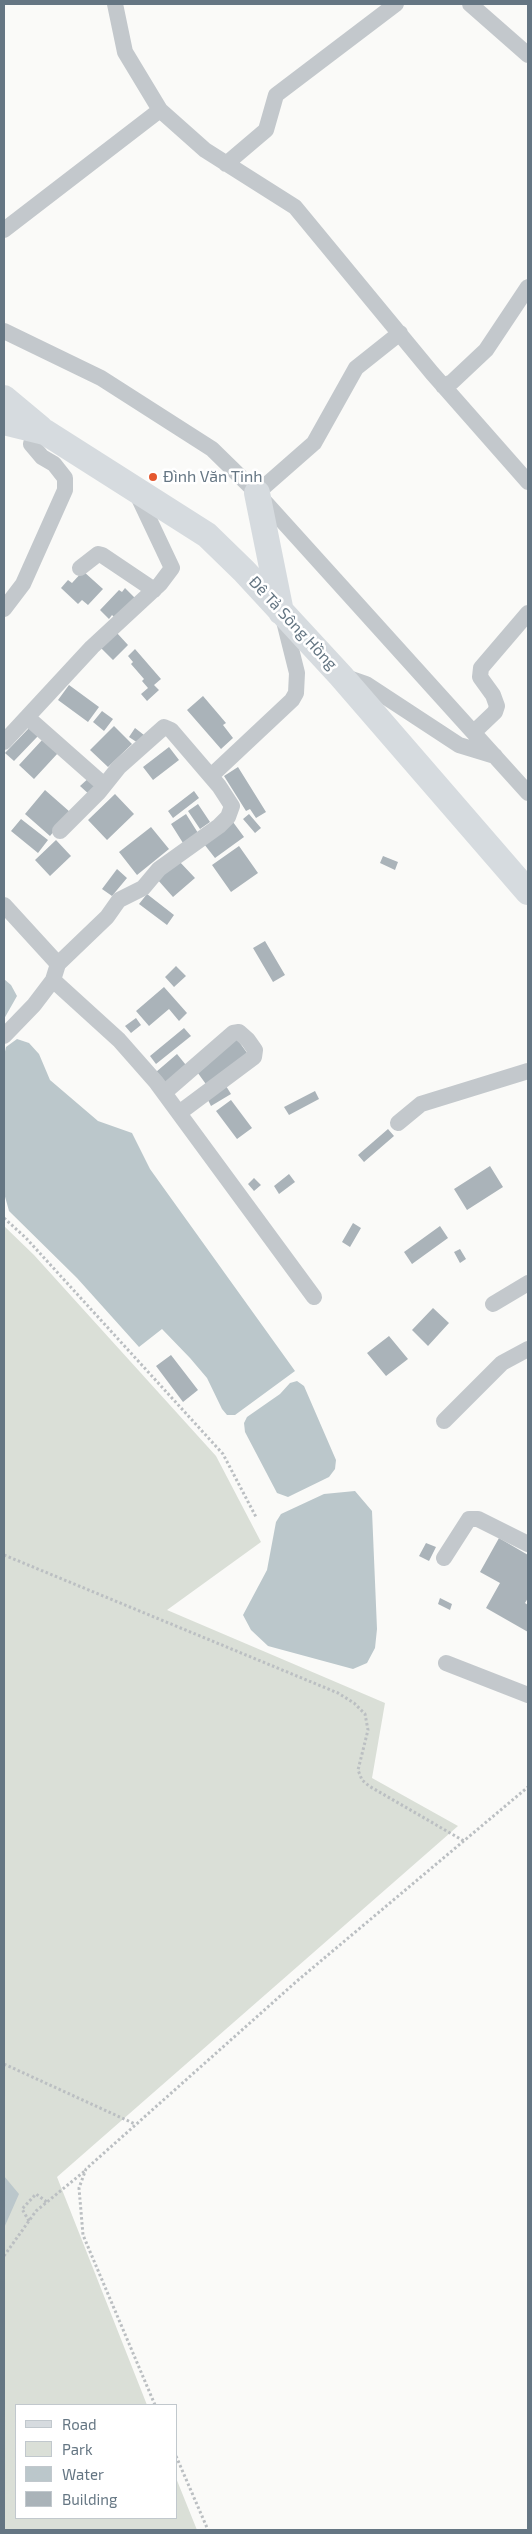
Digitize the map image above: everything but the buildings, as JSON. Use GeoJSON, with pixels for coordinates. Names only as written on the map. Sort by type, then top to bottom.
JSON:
{"type":"FeatureCollection","features":[{"type":"Feature","properties":{"kind":"main road"},"geometry":{"type":"LineString","coordinates":[[4,398],[45,432]]}},
{"type":"Feature","properties":{"kind":"main road","name":"Đê Tả Sông Hồng"},"geometry":{"type":"LineString","coordinates":[[4,422],[45,432],[207,535],[244,570],[341,676],[528,892]]}},
{"type":"Feature","properties":{"kind":"main road"},"geometry":{"type":"LineString","coordinates":[[257,493],[282,612]]}},
{"type":"Feature","properties":{"kind":"street"},"geometry":{"type":"LineString","coordinates":[[115,4],[125,52],[160,110],[205,150],[295,207],[443,386],[528,482]]}},
{"type":"Feature","properties":{"kind":"street"},"geometry":{"type":"LineString","coordinates":[[226,164],[266,130],[276,95],[396,4]]}},
{"type":"Feature","properties":{"kind":"street"},"geometry":{"type":"LineString","coordinates":[[470,4],[528,55]]}},
{"type":"Feature","properties":{"kind":"street"},"geometry":{"type":"LineString","coordinates":[[4,230],[160,110]]}},
{"type":"Feature","properties":{"kind":"street"},"geometry":{"type":"LineString","coordinates":[[443,386],[452,382],[486,350],[528,287]]}},
{"type":"Feature","properties":{"kind":"street"},"geometry":{"type":"LineString","coordinates":[[4,331],[101,378],[204,444],[257,493],[528,793]]}},
{"type":"Feature","properties":{"kind":"street"},"geometry":{"type":"LineString","coordinates":[[257,493],[314,442],[356,368],[400,333]]}},
{"type":"Feature","properties":{"kind":"street"},"geometry":{"type":"LineString","coordinates":[[4,609],[23,584],[66,490],[65,478],[54,464],[42,457],[31,444],[33,437],[45,432]]}},
{"type":"Feature","properties":{"kind":"street"},"geometry":{"type":"LineString","coordinates":[[4,742],[92,647],[154,590],[172,568],[135,489]]}},
{"type":"Feature","properties":{"kind":"street"},"geometry":{"type":"LineString","coordinates":[[80,568],[98,554],[102,555],[154,590]]}},
{"type":"Feature","properties":{"kind":"street"},"geometry":{"type":"LineString","coordinates":[[211,776],[287,705],[296,693],[297,673],[282,612]]}},
{"type":"Feature","properties":{"kind":"street"},"geometry":{"type":"LineString","coordinates":[[474,732],[495,712],[497,706],[493,696],[480,677],[481,668],[528,613]]}},
{"type":"Feature","properties":{"kind":"street"},"geometry":{"type":"LineString","coordinates":[[341,676],[366,684],[459,745],[496,756]]}},
{"type":"Feature","properties":{"kind":"street"},"geometry":{"type":"LineString","coordinates":[[27,717],[104,785]]}},
{"type":"Feature","properties":{"kind":"street"},"geometry":{"type":"LineString","coordinates":[[4,1036],[34,1005],[55,972],[107,917],[119,900],[143,888],[159,869],[228,817],[232,806],[228,797],[211,776],[171,730],[164,727],[119,767],[60,831]]}},
{"type":"Feature","properties":{"kind":"street"},"geometry":{"type":"LineString","coordinates":[[4,905],[55,972],[119,1040],[180,1113],[314,1297]]}},
{"type":"Feature","properties":{"kind":"street"},"geometry":{"type":"LineString","coordinates":[[164,1093],[234,1033],[239,1032],[248,1040],[255,1050],[254,1057],[180,1113]]}},
{"type":"Feature","properties":{"kind":"street"},"geometry":{"type":"LineString","coordinates":[[398,1123],[421,1104],[528,1071]]}},
{"type":"Feature","properties":{"kind":"street"},"geometry":{"type":"LineString","coordinates":[[493,1304],[528,1283]]}},
{"type":"Feature","properties":{"kind":"street"},"geometry":{"type":"LineString","coordinates":[[444,1421],[502,1363],[528,1349]]}},
{"type":"Feature","properties":{"kind":"street"},"geometry":{"type":"LineString","coordinates":[[444,1558],[469,1519],[478,1519],[528,1544]]}},
{"type":"Feature","properties":{"kind":"street"},"geometry":{"type":"LineString","coordinates":[[446,1663],[528,1694]]}},
{"type":"Feature","properties":{"kind":"path"},"geometry":{"type":"LineString","coordinates":[[4,1218],[26,1238],[222,1454],[256,1517]]}},
{"type":"Feature","properties":{"kind":"path"},"geometry":{"type":"LineString","coordinates":[[4,1556],[338,1693],[354,1703],[365,1714],[368,1730],[358,1770],[362,1780],[369,1786],[464,1841]]}},
{"type":"Feature","properties":{"kind":"path"},"geometry":{"type":"LineString","coordinates":[[4,2256],[29,2221],[47,2202],[297,1982],[528,1787]]}},
{"type":"Feature","properties":{"kind":"path"},"geometry":{"type":"LineString","coordinates":[[4,2064],[135,2124]]}},
{"type":"Feature","properties":{"kind":"path"},"geometry":{"type":"LineString","coordinates":[[86,2169],[79,2188],[83,2235],[155,2404]]}},
{"type":"Feature","properties":{"kind":"path"},"geometry":{"type":"LineString","coordinates":[[29,2221],[22,2209],[36,2194],[47,2202]]}},
{"type":"Feature","properties":{"kind":"path"},"geometry":{"type":"LineString","coordinates":[[178,2461],[208,2530]]}},
{"type":"Feature","properties":{"kind":"green space"},"geometry":{"type":"Polygon","coordinates":[[[4,1226],[34,1255],[216,1456],[261,1542],[167,1610],[385,1703],[372,1778],[458,1826],[57,2177],[147,2404],[15,2404],[15,2519],[178,2519],[178,2483],[197,2530],[4,2530],[4,1226]]]}},
{"type":"Feature","properties":{"kind":"water"},"geometry":{"type":"Polygon","coordinates":[[[4,979],[11,985],[17,996],[4,1019],[4,979]]]}},
{"type":"Feature","properties":{"kind":"water"},"geometry":{"type":"Polygon","coordinates":[[[17,1039],[29,1043],[39,1054],[50,1080],[98,1121],[132,1133],[150,1169],[295,1371],[235,1415],[227,1415],[222,1409],[207,1378],[162,1329],[139,1347],[77,1278],[9,1211],[4,1193],[4,1056],[6,1047],[17,1039]]]}},
{"type":"Feature","properties":{"kind":"water"},"geometry":{"type":"Polygon","coordinates":[[[297,1381],[304,1386],[336,1460],[335,1469],[329,1477],[288,1497],[277,1493],[245,1432],[244,1423],[247,1417],[280,1394],[290,1383],[297,1381]]]}},
{"type":"Feature","properties":{"kind":"water"},"geometry":{"type":"Polygon","coordinates":[[[355,1491],[372,1511],[377,1629],[375,1648],[367,1663],[353,1669],[268,1646],[251,1630],[243,1615],[267,1570],[276,1522],[281,1514],[324,1494],[355,1491]]]}},
{"type":"Feature","properties":{"kind":"water"},"geometry":{"type":"Polygon","coordinates":[[[4,2176],[19,2194],[4,2228],[4,2176]]]}},
{"type":"Feature","properties":{"kind":"place","name":"Đình Văn Tinh"},"geometry":{"type":"Point","coordinates":[153,477]}}]}
